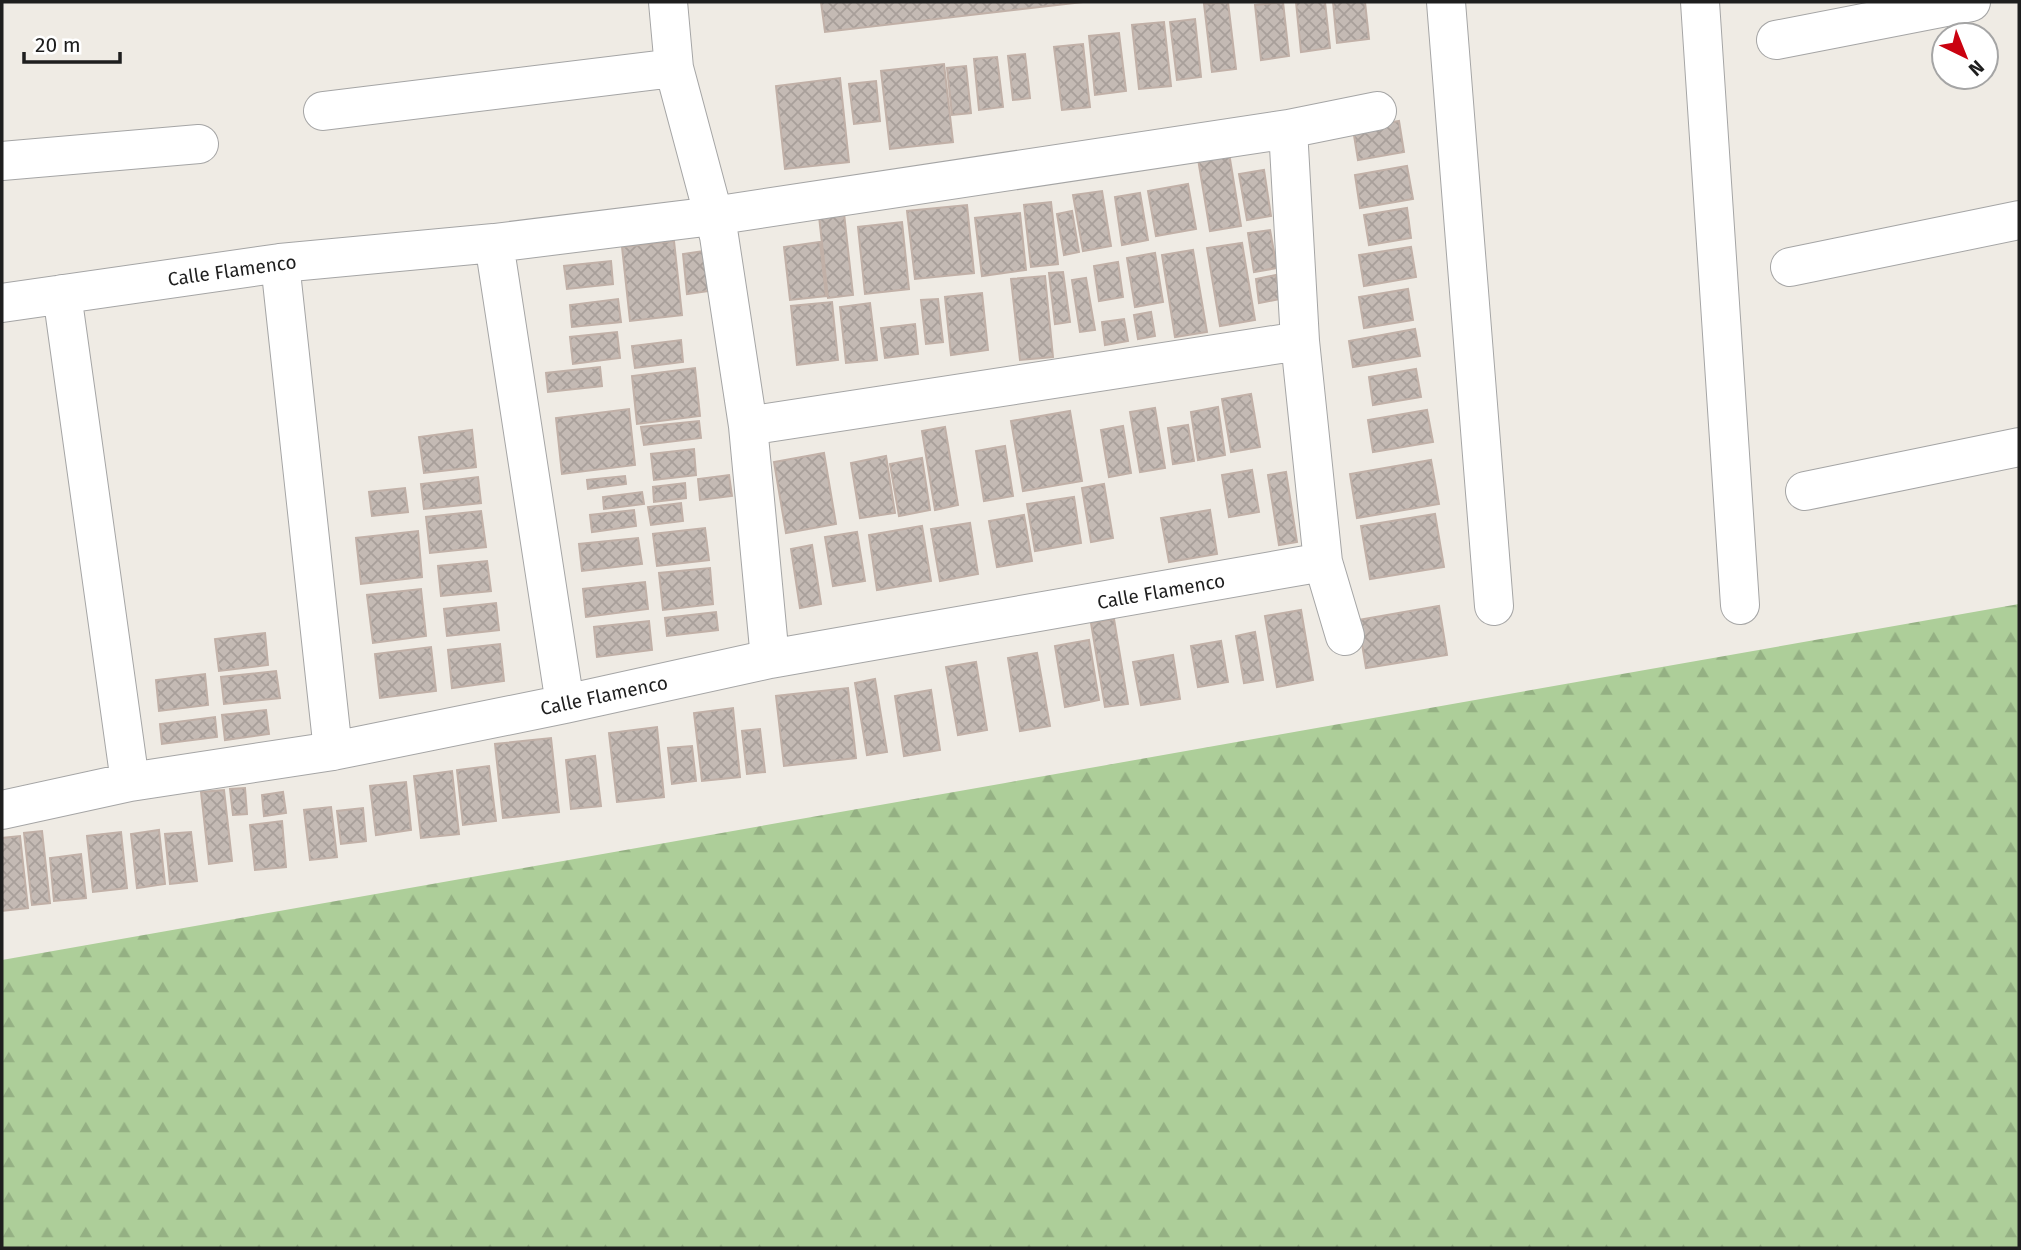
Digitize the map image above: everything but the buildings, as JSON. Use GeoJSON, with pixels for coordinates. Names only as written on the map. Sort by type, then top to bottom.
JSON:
{"type":"FeatureCollection","features":[{"type":"Feature","properties":{"kind":"street"},"geometry":{"type":"LineString","coordinates":[[668,2],[674,68],[713,215],[748,426],[770,659]]}},
{"type":"Feature","properties":{"kind":"street"},"geometry":{"type":"LineString","coordinates":[[1446,2],[1494,606]]}},
{"type":"Feature","properties":{"kind":"street"},"geometry":{"type":"LineString","coordinates":[[1700,2],[1741,605]]}},
{"type":"Feature","properties":{"kind":"street"},"geometry":{"type":"LineString","coordinates":[[1776,40],[1971,2]]}},
{"type":"Feature","properties":{"kind":"street"},"geometry":{"type":"LineString","coordinates":[[323,111],[674,68]]}},
{"type":"Feature","properties":{"kind":"street","name":"Calle Flamenco"},"geometry":{"type":"LineString","coordinates":[[2,303],[280,263],[494,243],[713,215],[1288,129],[1377,111]]}},
{"type":"Feature","properties":{"kind":"street"},"geometry":{"type":"LineString","coordinates":[[1288,129],[1300,341],[1323,562],[1345,636]]}},
{"type":"Feature","properties":{"kind":"street"},"geometry":{"type":"LineString","coordinates":[[2,161],[199,144]]}},
{"type":"Feature","properties":{"kind":"street"},"geometry":{"type":"LineString","coordinates":[[1790,267],[2019,220]]}},
{"type":"Feature","properties":{"kind":"street"},"geometry":{"type":"LineString","coordinates":[[494,243],[565,704]]}},
{"type":"Feature","properties":{"kind":"street"},"geometry":{"type":"LineString","coordinates":[[280,263],[333,751]]}},
{"type":"Feature","properties":{"kind":"street"},"geometry":{"type":"LineString","coordinates":[[62,294],[131,782]]}},
{"type":"Feature","properties":{"kind":"street"},"geometry":{"type":"LineString","coordinates":[[748,426],[1300,341]]}},
{"type":"Feature","properties":{"kind":"street"},"geometry":{"type":"LineString","coordinates":[[1805,491],[2019,447]]}},
{"type":"Feature","properties":{"kind":"street","name":"Calle Flamenco"},"geometry":{"type":"LineString","coordinates":[[2,810],[131,782],[333,751],[770,659],[1323,562]]}},
{"type":"Feature","properties":{"kind":"green space"},"geometry":{"type":"Polygon","coordinates":[[[2019,604],[2019,1248],[2,1248],[2,960],[2019,604]]]}}]}
